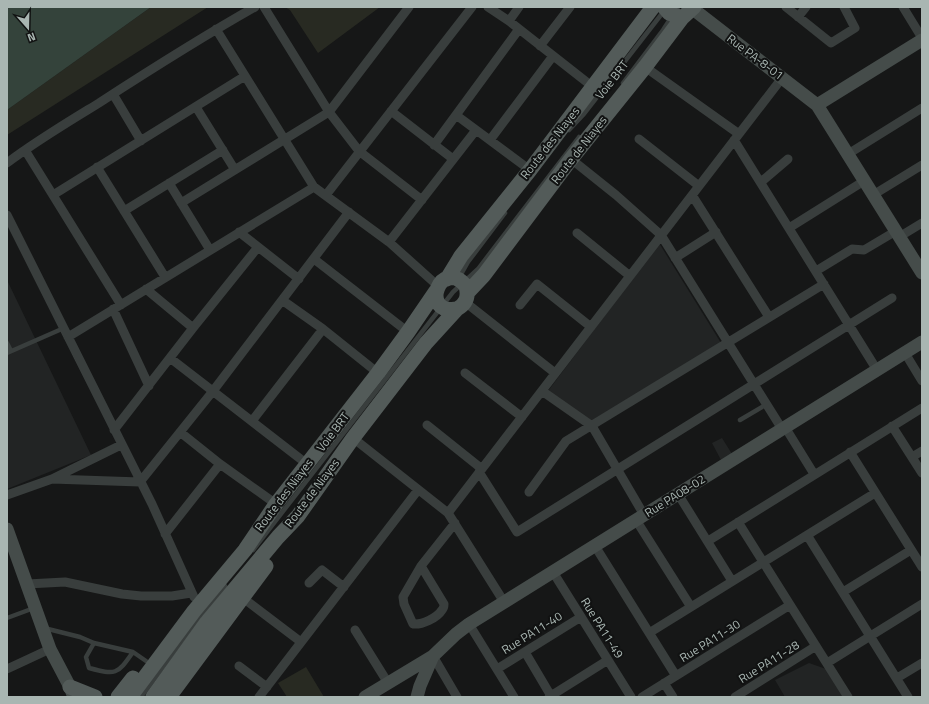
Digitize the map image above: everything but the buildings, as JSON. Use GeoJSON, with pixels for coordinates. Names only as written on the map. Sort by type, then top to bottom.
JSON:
{"type":"FeatureCollection","features":[{"type":"Feature","properties":{"kind":"main road","name":"Route de Niayes"},"geometry":{"type":"LineString","coordinates":[[153,697],[207,622],[278,537],[298,516],[353,438],[426,343],[454,290],[484,275],[571,159],[645,67],[674,10]]}},
{"type":"Feature","properties":{"kind":"main road","name":"Route des Niayes"},"geometry":{"type":"LineString","coordinates":[[130,697],[194,611],[245,550],[275,506],[408,332],[454,290],[461,256],[593,88],[674,10]]}},
{"type":"Feature","properties":{"kind":"main road"},"geometry":{"type":"LineString","coordinates":[[441,307],[451,310],[454,290]]}},
{"type":"Feature","properties":{"kind":"main road"},"geometry":{"type":"LineString","coordinates":[[118,697],[146,661],[192,595],[275,506]]}},
{"type":"Feature","properties":{"kind":"main road"},"geometry":{"type":"LineString","coordinates":[[169,697],[284,541],[298,516]]}},
{"type":"Feature","properties":{"kind":"main road"},"geometry":{"type":"LineString","coordinates":[[72,692],[95,697]]}},
{"type":"Feature","properties":{"kind":"street"},"geometry":{"type":"LineString","coordinates":[[7,164],[25,150],[216,29],[256,7]]}},
{"type":"Feature","properties":{"kind":"street"},"geometry":{"type":"LineString","coordinates":[[264,7],[329,112],[359,151],[422,200]]}},
{"type":"Feature","properties":{"kind":"street"},"geometry":{"type":"LineString","coordinates":[[181,203],[329,112],[409,7]]}},
{"type":"Feature","properties":{"kind":"street"},"geometry":{"type":"LineString","coordinates":[[326,195],[472,7]]}},
{"type":"Feature","properties":{"kind":"street"},"geometry":{"type":"LineString","coordinates":[[488,7],[509,21],[593,88]]}},
{"type":"Feature","properties":{"kind":"street"},"geometry":{"type":"LineString","coordinates":[[509,21],[519,7]]}},
{"type":"Feature","properties":{"kind":"street"},"geometry":{"type":"LineString","coordinates":[[540,46],[570,7]]}},
{"type":"Feature","properties":{"kind":"street"},"geometry":{"type":"LineString","coordinates":[[786,7],[831,43],[855,28],[844,7]]}},
{"type":"Feature","properties":{"kind":"street"},"geometry":{"type":"LineString","coordinates":[[798,17],[806,7]]}},
{"type":"Feature","properties":{"kind":"street"},"geometry":{"type":"LineString","coordinates":[[903,7],[922,39],[817,105],[922,273]]}},
{"type":"Feature","properties":{"kind":"street","name":"Rue PA-8-01"},"geometry":{"type":"LineString","coordinates":[[674,10],[782,78],[817,105]]}},
{"type":"Feature","properties":{"kind":"street"},"geometry":{"type":"LineString","coordinates":[[216,29],[314,187],[454,290],[555,373]]}},
{"type":"Feature","properties":{"kind":"street"},"geometry":{"type":"LineString","coordinates":[[434,145],[519,30]]}},
{"type":"Feature","properties":{"kind":"street"},"geometry":{"type":"LineString","coordinates":[[490,140],[552,56]]}},
{"type":"Feature","properties":{"kind":"street"},"geometry":{"type":"LineString","coordinates":[[645,67],[737,137],[761,182],[877,370]]}},
{"type":"Feature","properties":{"kind":"street"},"geometry":{"type":"LineString","coordinates":[[53,194],[245,76]]}},
{"type":"Feature","properties":{"kind":"street"},"geometry":{"type":"LineString","coordinates":[[448,513],[782,78]]}},
{"type":"Feature","properties":{"kind":"street"},"geometry":{"type":"LineString","coordinates":[[113,94],[140,141]]}},
{"type":"Feature","properties":{"kind":"street"},"geometry":{"type":"LineString","coordinates":[[196,107],[235,170]]}},
{"type":"Feature","properties":{"kind":"street"},"geometry":{"type":"LineString","coordinates":[[848,154],[922,108]]}},
{"type":"Feature","properties":{"kind":"street"},"geometry":{"type":"LineString","coordinates":[[391,112],[453,159]]}},
{"type":"Feature","properties":{"kind":"street"},"geometry":{"type":"LineString","coordinates":[[456,115],[530,170]]}},
{"type":"Feature","properties":{"kind":"street"},"geometry":{"type":"LineString","coordinates":[[389,242],[476,130]]}},
{"type":"Feature","properties":{"kind":"street"},"geometry":{"type":"LineString","coordinates":[[639,139],[699,186]]}},
{"type":"Feature","properties":{"kind":"street"},"geometry":{"type":"LineString","coordinates":[[25,150],[53,194],[117,307],[149,386]]}},
{"type":"Feature","properties":{"kind":"street"},"geometry":{"type":"LineString","coordinates":[[124,211],[223,150]]}},
{"type":"Feature","properties":{"kind":"street"},"geometry":{"type":"LineString","coordinates":[[571,159],[616,195],[661,236],[754,384],[814,474]]}},
{"type":"Feature","properties":{"kind":"street"},"geometry":{"type":"LineString","coordinates":[[761,182],[788,159]]}},
{"type":"Feature","properties":{"kind":"street"},"geometry":{"type":"LineString","coordinates":[[874,195],[922,165]]}},
{"type":"Feature","properties":{"kind":"street"},"geometry":{"type":"LineString","coordinates":[[97,167],[165,277]]}},
{"type":"Feature","properties":{"kind":"street"},"geometry":{"type":"LineString","coordinates":[[789,228],[864,181]]}},
{"type":"Feature","properties":{"kind":"street"},"geometry":{"type":"LineString","coordinates":[[169,184],[210,250]]}},
{"type":"Feature","properties":{"kind":"street"},"geometry":{"type":"LineString","coordinates":[[66,333],[117,307],[314,187]]}},
{"type":"Feature","properties":{"kind":"street"},"geometry":{"type":"LineString","coordinates":[[692,195],[769,317]]}},
{"type":"Feature","properties":{"kind":"street"},"geometry":{"type":"LineString","coordinates":[[140,482],[213,391],[349,212]]}},
{"type":"Feature","properties":{"kind":"street"},"geometry":{"type":"LineString","coordinates":[[8,220],[152,504],[192,595],[141,596],[122,594],[65,582],[27,584]]}},
{"type":"Feature","properties":{"kind":"street"},"geometry":{"type":"LineString","coordinates":[[816,271],[852,249],[864,250],[922,223]]}},
{"type":"Feature","properties":{"kind":"street"},"geometry":{"type":"LineString","coordinates":[[239,232],[299,279]]}},
{"type":"Feature","properties":{"kind":"street"},"geometry":{"type":"LineString","coordinates":[[675,258],[716,232]]}},
{"type":"Feature","properties":{"kind":"street"},"geometry":{"type":"LineString","coordinates":[[577,233],[630,276]]}},
{"type":"Feature","properties":{"kind":"street"},"geometry":{"type":"LineString","coordinates":[[114,430],[258,247]]}},
{"type":"Feature","properties":{"kind":"street"},"geometry":{"type":"LineString","coordinates":[[314,259],[408,332]]}},
{"type":"Feature","properties":{"kind":"street"},"geometry":{"type":"LineString","coordinates":[[520,306],[537,284],[591,327]]}},
{"type":"Feature","properties":{"kind":"street"},"geometry":{"type":"LineString","coordinates":[[529,492],[566,441],[824,284]]}},
{"type":"Feature","properties":{"kind":"street"},"geometry":{"type":"LineString","coordinates":[[146,289],[193,328]]}},
{"type":"Feature","properties":{"kind":"street"},"geometry":{"type":"LineString","coordinates":[[427,425],[481,471],[517,532],[892,298]]}},
{"type":"Feature","properties":{"kind":"street"},"geometry":{"type":"LineString","coordinates":[[282,300],[378,373]]}},
{"type":"Feature","properties":{"kind":"street"},"geometry":{"type":"LineString","coordinates":[[252,421],[323,330]]}},
{"type":"Feature","properties":{"kind":"street","name":"Rue PA08-02"},"geometry":{"type":"LineString","coordinates":[[433,656],[469,624],[922,342]]}},
{"type":"Feature","properties":{"kind":"street"},"geometry":{"type":"LineString","coordinates":[[904,353],[922,381]]}},
{"type":"Feature","properties":{"kind":"street"},"geometry":{"type":"LineString","coordinates":[[170,358],[307,464]]}},
{"type":"Feature","properties":{"kind":"street"},"geometry":{"type":"LineString","coordinates":[[465,372],[522,417]]}},
{"type":"Feature","properties":{"kind":"street"},"geometry":{"type":"LineString","coordinates":[[542,391],[592,426],[618,469],[640,517],[691,607]]}},
{"type":"Feature","properties":{"kind":"street"},"geometry":{"type":"LineString","coordinates":[[708,541],[922,408]]}},
{"type":"Feature","properties":{"kind":"street"},"geometry":{"type":"LineString","coordinates":[[892,426],[922,473]]}},
{"type":"Feature","properties":{"kind":"street"},"geometry":{"type":"LineString","coordinates":[[180,432],[275,506]]}},
{"type":"Feature","properties":{"kind":"street"},"geometry":{"type":"LineString","coordinates":[[353,438],[448,513],[504,602]]}},
{"type":"Feature","properties":{"kind":"street"},"geometry":{"type":"LineString","coordinates":[[7,495],[52,479],[121,445]]}},
{"type":"Feature","properties":{"kind":"street"},"geometry":{"type":"LineString","coordinates":[[912,457],[922,450]]}},
{"type":"Feature","properties":{"kind":"street"},"geometry":{"type":"LineString","coordinates":[[850,452],[922,567]]}},
{"type":"Feature","properties":{"kind":"street"},"geometry":{"type":"LineString","coordinates":[[165,534],[220,464]]}},
{"type":"Feature","properties":{"kind":"street"},"geometry":{"type":"LineString","coordinates":[[52,479],[140,482]]}},
{"type":"Feature","properties":{"kind":"street"},"geometry":{"type":"LineString","coordinates":[[259,697],[418,490]]}},
{"type":"Feature","properties":{"kind":"street"},"geometry":{"type":"LineString","coordinates":[[649,633],[875,492]]}},
{"type":"Feature","properties":{"kind":"street"},"geometry":{"type":"LineString","coordinates":[[678,494],[732,581]]}},
{"type":"Feature","properties":{"kind":"street"},"geometry":{"type":"LineString","coordinates":[[738,522],[848,697]]}},
{"type":"Feature","properties":{"kind":"street"},"geometry":{"type":"LineString","coordinates":[[421,566],[444,604],[442,610],[431,619],[420,624],[413,624],[403,600],[403,596],[421,566],[455,523]]}},
{"type":"Feature","properties":{"kind":"street"},"geometry":{"type":"LineString","coordinates":[[7,529],[50,649],[72,692]]}},
{"type":"Feature","properties":{"kind":"street"},"geometry":{"type":"LineString","coordinates":[[807,535],[908,697]]}},
{"type":"Feature","properties":{"kind":"street"},"geometry":{"type":"LineString","coordinates":[[595,546],[676,676]]}},
{"type":"Feature","properties":{"kind":"street"},"geometry":{"type":"LineString","coordinates":[[843,592],[911,550]]}},
{"type":"Feature","properties":{"kind":"street"},"geometry":{"type":"LineString","coordinates":[[309,583],[322,570],[344,587]]}},
{"type":"Feature","properties":{"kind":"street","name":"Rue PA11-49"},"geometry":{"type":"LineString","coordinates":[[553,572],[631,697]]}},
{"type":"Feature","properties":{"kind":"street"},"geometry":{"type":"LineString","coordinates":[[243,598],[301,642]]}},
{"type":"Feature","properties":{"kind":"street"},"geometry":{"type":"LineString","coordinates":[[827,663],[922,604]]}},
{"type":"Feature","properties":{"kind":"street","name":"Rue PA11-30"},"geometry":{"type":"LineString","coordinates":[[642,697],[790,605]]}},
{"type":"Feature","properties":{"kind":"street","name":"Rue PA11-40"},"geometry":{"type":"LineString","coordinates":[[497,669],[581,617]]}},
{"type":"Feature","properties":{"kind":"street"},"geometry":{"type":"LineString","coordinates":[[469,624],[514,697]]}},
{"type":"Feature","properties":{"kind":"street"},"geometry":{"type":"LineString","coordinates":[[355,630],[388,683]]}},
{"type":"Feature","properties":{"kind":"street","name":"Rue PA11-28"},"geometry":{"type":"LineString","coordinates":[[735,697],[816,646]]}},
{"type":"Feature","properties":{"kind":"street"},"geometry":{"type":"LineString","coordinates":[[7,669],[50,649]]}},
{"type":"Feature","properties":{"kind":"street"},"geometry":{"type":"LineString","coordinates":[[525,652],[550,696],[608,660]]}},
{"type":"Feature","properties":{"kind":"street"},"geometry":{"type":"LineString","coordinates":[[365,697],[433,656]]}},
{"type":"Feature","properties":{"kind":"street"},"geometry":{"type":"LineString","coordinates":[[417,697],[420,686],[433,656]]}},
{"type":"Feature","properties":{"kind":"street"},"geometry":{"type":"LineString","coordinates":[[433,656],[457,697]]}},
{"type":"Feature","properties":{"kind":"street"},"geometry":{"type":"LineString","coordinates":[[897,678],[922,663]]}},
{"type":"Feature","properties":{"kind":"street"},"geometry":{"type":"LineString","coordinates":[[238,666],[267,687]]}},
{"type":"Feature","properties":{"kind":"street"},"geometry":{"type":"LineString","coordinates":[[664,683],[673,697]]}},
{"type":"Feature","properties":{"kind":"lane","name":"Voie BRT"},"geometry":{"type":"LineString","coordinates":[[620,86],[674,10]]}},
{"type":"Feature","properties":{"kind":"lane","name":"Voie BRT"},"geometry":{"type":"LineString","coordinates":[[567,132],[674,10]]}},
{"type":"Feature","properties":{"kind":"lane"},"geometry":{"type":"LineString","coordinates":[[454,290],[478,269],[581,135]]}},
{"type":"Feature","properties":{"kind":"lane"},"geometry":{"type":"LineString","coordinates":[[454,290],[468,262],[510,206]]}},
{"type":"Feature","properties":{"kind":"lane","name":"Voie BRT"},"geometry":{"type":"LineString","coordinates":[[250,554],[292,502],[441,307]]}},
{"type":"Feature","properties":{"kind":"lane"},"geometry":{"type":"LineString","coordinates":[[7,343],[9,352],[66,333]]}},
{"type":"Feature","properties":{"kind":"lane"},"geometry":{"type":"LineString","coordinates":[[740,420],[767,404]]}},
{"type":"Feature","properties":{"kind":"lane"},"geometry":{"type":"LineString","coordinates":[[141,697],[200,616],[227,583]]}},
{"type":"Feature","properties":{"kind":"lane"},"geometry":{"type":"LineString","coordinates":[[7,618],[36,608]]}},
{"type":"Feature","properties":{"kind":"lane"},"geometry":{"type":"LineString","coordinates":[[42,628],[80,637],[94,643],[133,652],[146,661]]}},
{"type":"Feature","properties":{"kind":"lane"},"geometry":{"type":"LineString","coordinates":[[94,643],[86,657],[89,668],[102,671],[114,673],[121,669],[133,652]]}},
{"type":"Feature","properties":{"kind":"shaded area"},"geometry":{"type":"Polygon","coordinates":[[[7,7],[151,7],[7,110],[7,7]]]}},
{"type":"Feature","properties":{"kind":"shaded area"},"geometry":{"type":"Polygon","coordinates":[[[151,7],[208,7],[7,135],[7,110],[151,7]]]}},
{"type":"Feature","properties":{"kind":"shaded area"},"geometry":{"type":"Polygon","coordinates":[[[285,7],[380,7],[318,53],[290,10],[285,7]]]}},
{"type":"Feature","properties":{"kind":"shaded area"},"geometry":{"type":"Polygon","coordinates":[[[659,243],[721,343],[591,421],[548,391],[659,243]]]}},
{"type":"Feature","properties":{"kind":"shaded area"},"geometry":{"type":"Polygon","coordinates":[[[7,280],[91,455],[7,489],[7,280]]]}},
{"type":"Feature","properties":{"kind":"shaded area"},"geometry":{"type":"Polygon","coordinates":[[[722,438],[732,454],[721,460],[712,443],[722,438]]]}},
{"type":"Feature","properties":{"kind":"shaded area"},"geometry":{"type":"Polygon","coordinates":[[[809,663],[826,669],[844,697],[785,697],[775,680],[809,663]]]}},
{"type":"Feature","properties":{"kind":"shaded area"},"geometry":{"type":"Polygon","coordinates":[[[306,667],[324,697],[287,697],[278,683],[306,667]]]}}]}
